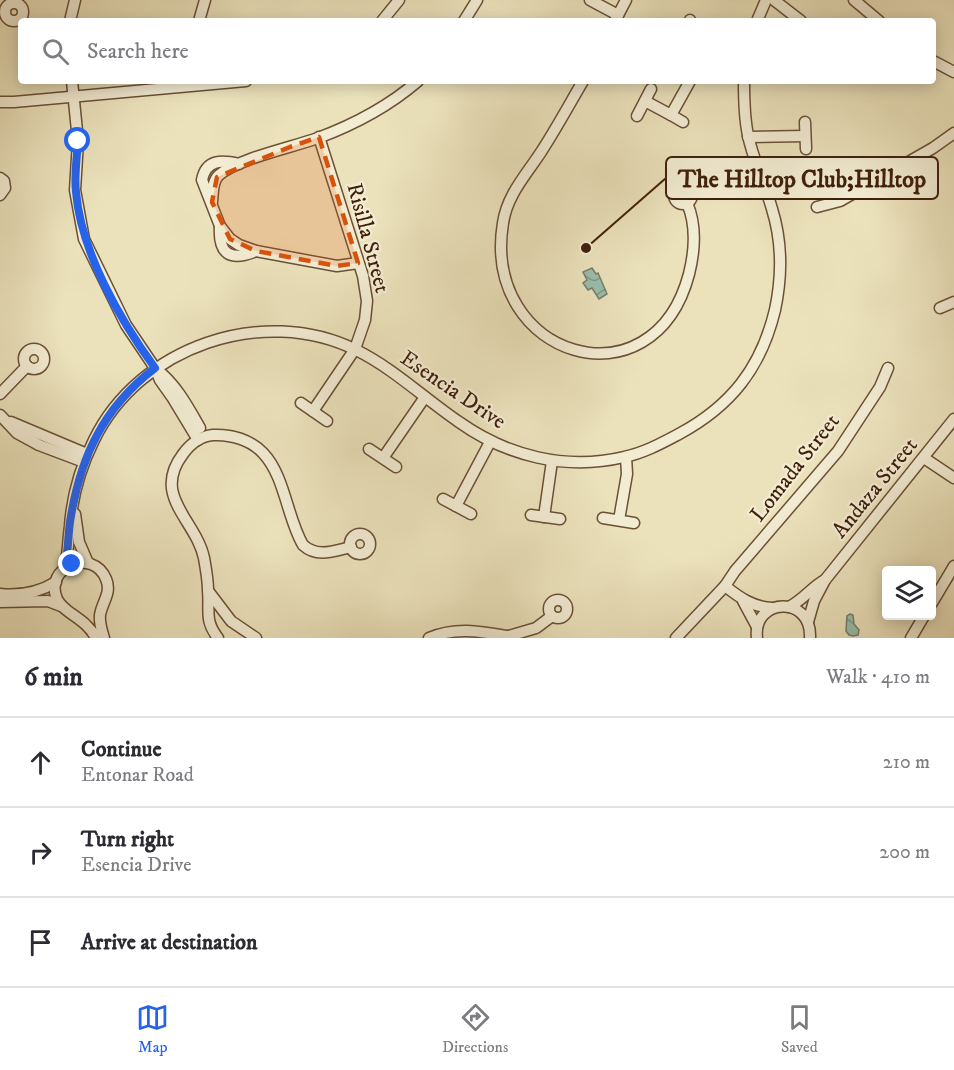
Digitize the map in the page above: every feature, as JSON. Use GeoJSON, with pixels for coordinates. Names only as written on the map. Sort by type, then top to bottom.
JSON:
{"type":"FeatureCollection","features":[{"type":"Feature","properties":{"kind":"street"},"geometry":{"type":"LineString","coordinates":[[71,18],[75,0]]}},
{"type":"Feature","properties":{"kind":"street"},"geometry":{"type":"LineString","coordinates":[[200,18],[205,0]]}},
{"type":"Feature","properties":{"kind":"street"},"geometry":{"type":"LineString","coordinates":[[384,18],[399,0]]}},
{"type":"Feature","properties":{"kind":"street"},"geometry":{"type":"LineString","coordinates":[[466,18],[477,0]]}},
{"type":"Feature","properties":{"kind":"street"},"geometry":{"type":"LineString","coordinates":[[590,0],[616,18],[626,0]]}},
{"type":"Feature","properties":{"kind":"street"},"geometry":{"type":"LineString","coordinates":[[758,18],[766,0]]}},
{"type":"Feature","properties":{"kind":"street"},"geometry":{"type":"LineString","coordinates":[[774,0],[797,18]]}},
{"type":"Feature","properties":{"kind":"street"},"geometry":{"type":"LineString","coordinates":[[854,0],[875,18]]}},
{"type":"Feature","properties":{"kind":"street"},"geometry":{"type":"LineString","coordinates":[[936,63],[954,72]]}},
{"type":"Feature","properties":{"kind":"street"},"geometry":{"type":"LineString","coordinates":[[72,84],[78,141],[75,190],[84,239],[126,325],[155,368],[166,376],[179,393],[201,438]]}},
{"type":"Feature","properties":{"kind":"street"},"geometry":{"type":"LineString","coordinates":[[0,102],[212,84]]}},
{"type":"Feature","properties":{"kind":"street"},"geometry":{"type":"LineString","coordinates":[[212,202],[217,177],[239,164],[319,137],[376,111],[414,84]]}},
{"type":"Feature","properties":{"kind":"street"},"geometry":{"type":"LineString","coordinates":[[581,84],[550,137],[514,190],[503,222],[504,274],[520,310],[533,328],[549,340],[566,348],[594,353],[617,352],[653,335],[678,303],[692,263],[694,235],[691,212],[687,203]]}},
{"type":"Feature","properties":{"kind":"street"},"geometry":{"type":"LineString","coordinates":[[671,115],[688,84]]}},
{"type":"Feature","properties":{"kind":"street","name":"Esencia Drive"},"geometry":{"type":"LineString","coordinates":[[56,582],[65,568],[74,502],[86,458],[107,417],[121,399],[155,368],[172,357],[203,344],[247,333],[288,332],[330,340],[354,349],[373,360],[490,442],[528,456],[552,461],[598,462],[626,457],[664,442],[697,424],[718,409],[747,377],[765,341],[778,288],[780,251],[773,211],[748,137],[744,84]]}},
{"type":"Feature","properties":{"kind":"street"},"geometry":{"type":"LineString","coordinates":[[637,116],[651,89]]}},
{"type":"Feature","properties":{"kind":"street"},"geometry":{"type":"LineString","coordinates":[[645,101],[683,122]]}},
{"type":"Feature","properties":{"kind":"street"},"geometry":{"type":"LineString","coordinates":[[805,122],[806,149]]}},
{"type":"Feature","properties":{"kind":"street"},"geometry":{"type":"LineString","coordinates":[[817,207],[840,201],[933,148],[954,133]]}},
{"type":"Feature","properties":{"kind":"street"},"geometry":{"type":"LineString","coordinates":[[748,137],[805,136]]}},
{"type":"Feature","properties":{"kind":"street","name":"Risilla Street"},"geometry":{"type":"LineString","coordinates":[[314,411],[354,349],[365,320],[367,301],[358,263],[319,137]]}},
{"type":"Feature","properties":{"kind":"street"},"geometry":{"type":"LineString","coordinates":[[239,164],[220,161],[214,163],[206,169],[202,177],[202,184],[212,202],[220,226],[234,243],[256,251],[337,266],[358,263]]}},
{"type":"Feature","properties":{"kind":"street"},"geometry":{"type":"LineString","coordinates":[[0,178],[5,188],[0,195]]}},
{"type":"Feature","properties":{"kind":"street"},"geometry":{"type":"LineString","coordinates":[[940,308],[954,302]]}},
{"type":"Feature","properties":{"kind":"street"},"geometry":{"type":"LineString","coordinates":[[0,394],[27,366]]}},
{"type":"Feature","properties":{"kind":"street","name":"Lomada Street"},"geometry":{"type":"LineString","coordinates":[[676,638],[725,586],[735,571],[838,451],[880,387],[888,368]]}},
{"type":"Feature","properties":{"kind":"street"},"geometry":{"type":"LineString","coordinates":[[383,458],[425,397]]}},
{"type":"Feature","properties":{"kind":"street"},"geometry":{"type":"LineString","coordinates":[[301,403],[327,421]]}},
{"type":"Feature","properties":{"kind":"street"},"geometry":{"type":"LineString","coordinates":[[2,417],[17,433],[39,445],[86,458]]}},
{"type":"Feature","properties":{"kind":"street","name":"Andaza Street"},"geometry":{"type":"LineString","coordinates":[[808,622],[814,601],[825,580],[954,419]]}},
{"type":"Feature","properties":{"kind":"street"},"geometry":{"type":"LineString","coordinates":[[218,638],[209,624],[207,609],[209,592],[200,546],[175,503],[172,488],[174,471],[181,456],[201,438],[224,435],[235,437],[262,452],[273,466],[299,539],[308,550],[326,553],[351,547]]}},
{"type":"Feature","properties":{"kind":"street"},"geometry":{"type":"LineString","coordinates":[[456,506],[490,442]]}},
{"type":"Feature","properties":{"kind":"street"},"geometry":{"type":"LineString","coordinates":[[369,449],[396,467]]}},
{"type":"Feature","properties":{"kind":"street"},"geometry":{"type":"LineString","coordinates":[[619,520],[627,474],[626,457]]}},
{"type":"Feature","properties":{"kind":"street"},"geometry":{"type":"LineString","coordinates":[[924,458],[954,478]]}},
{"type":"Feature","properties":{"kind":"street"},"geometry":{"type":"LineString","coordinates":[[544,517],[552,461]]}},
{"type":"Feature","properties":{"kind":"street"},"geometry":{"type":"LineString","coordinates":[[443,499],[471,514]]}},
{"type":"Feature","properties":{"kind":"street","name":"Esencia Drive"},"geometry":{"type":"LineString","coordinates":[[74,502],[79,542],[88,563],[100,570],[108,583],[100,621],[104,638]]}},
{"type":"Feature","properties":{"kind":"street"},"geometry":{"type":"LineString","coordinates":[[531,515],[560,519]]}},
{"type":"Feature","properties":{"kind":"street"},"geometry":{"type":"LineString","coordinates":[[603,518],[634,523]]}},
{"type":"Feature","properties":{"kind":"street"},"geometry":{"type":"LineString","coordinates":[[65,568],[76,562],[88,563]]}},
{"type":"Feature","properties":{"kind":"street"},"geometry":{"type":"LineString","coordinates":[[936,596],[954,566]]}},
{"type":"Feature","properties":{"kind":"street","name":"Andaza Street"},"geometry":{"type":"LineString","coordinates":[[789,607],[798,603],[816,585],[825,580]]}},
{"type":"Feature","properties":{"kind":"street"},"geometry":{"type":"LineString","coordinates":[[0,594],[27,594],[56,582],[57,599],[61,606]]}},
{"type":"Feature","properties":{"kind":"street"},"geometry":{"type":"LineString","coordinates":[[725,586],[743,601],[757,632]]}},
{"type":"Feature","properties":{"kind":"street"},"geometry":{"type":"LineString","coordinates":[[209,592],[231,621],[256,638]]}},
{"type":"Feature","properties":{"kind":"street"},"geometry":{"type":"LineString","coordinates":[[0,602],[48,601],[75,614],[89,626],[96,638]]}},
{"type":"Feature","properties":{"kind":"street"},"geometry":{"type":"LineString","coordinates":[[743,601],[772,608],[789,607],[797,610],[808,622],[810,638]]}},
{"type":"Feature","properties":{"kind":"street"},"geometry":{"type":"LineString","coordinates":[[75,614],[91,614],[104,604]]}},
{"type":"Feature","properties":{"kind":"street"},"geometry":{"type":"LineString","coordinates":[[757,632],[760,619],[772,608]]}},
{"type":"Feature","properties":{"kind":"street"},"geometry":{"type":"LineString","coordinates":[[429,638],[455,630],[474,630],[504,637],[536,628],[552,616]]}},
{"type":"Feature","properties":{"kind":"street"},"geometry":{"type":"LineString","coordinates":[[911,638],[921,620]]}},
{"type":"Feature","properties":{"kind":"highlighted area"},"geometry":{"type":"Polygon","coordinates":[[[319,137],[358,263],[337,266],[256,251],[230,239],[212,202],[217,177],[319,137]]]}},
{"type":"Feature","properties":{"kind":"water"},"geometry":{"type":"Polygon","coordinates":[[[592,268],[596,274],[598,273],[607,294],[599,299],[592,288],[588,290],[583,283],[587,280],[583,272],[592,268]]]}},
{"type":"Feature","properties":{"kind":"water"},"geometry":{"type":"Polygon","coordinates":[[[853,615],[854,624],[859,630],[858,635],[849,635],[846,631],[847,616],[853,615]]]}},
{"type":"Feature","properties":{"kind":"place","name":"The Hilltop Club;Hilltop"},"geometry":{"type":"Point","coordinates":[586,248]}},
{"type":"Feature","properties":{"kind":"route"},"geometry":{"type":"LineString","coordinates":[[72,564],[65,568],[74,502],[87,454],[107,417],[121,399],[155,368],[126,325],[84,239],[75,190],[78,141]]}}]}
